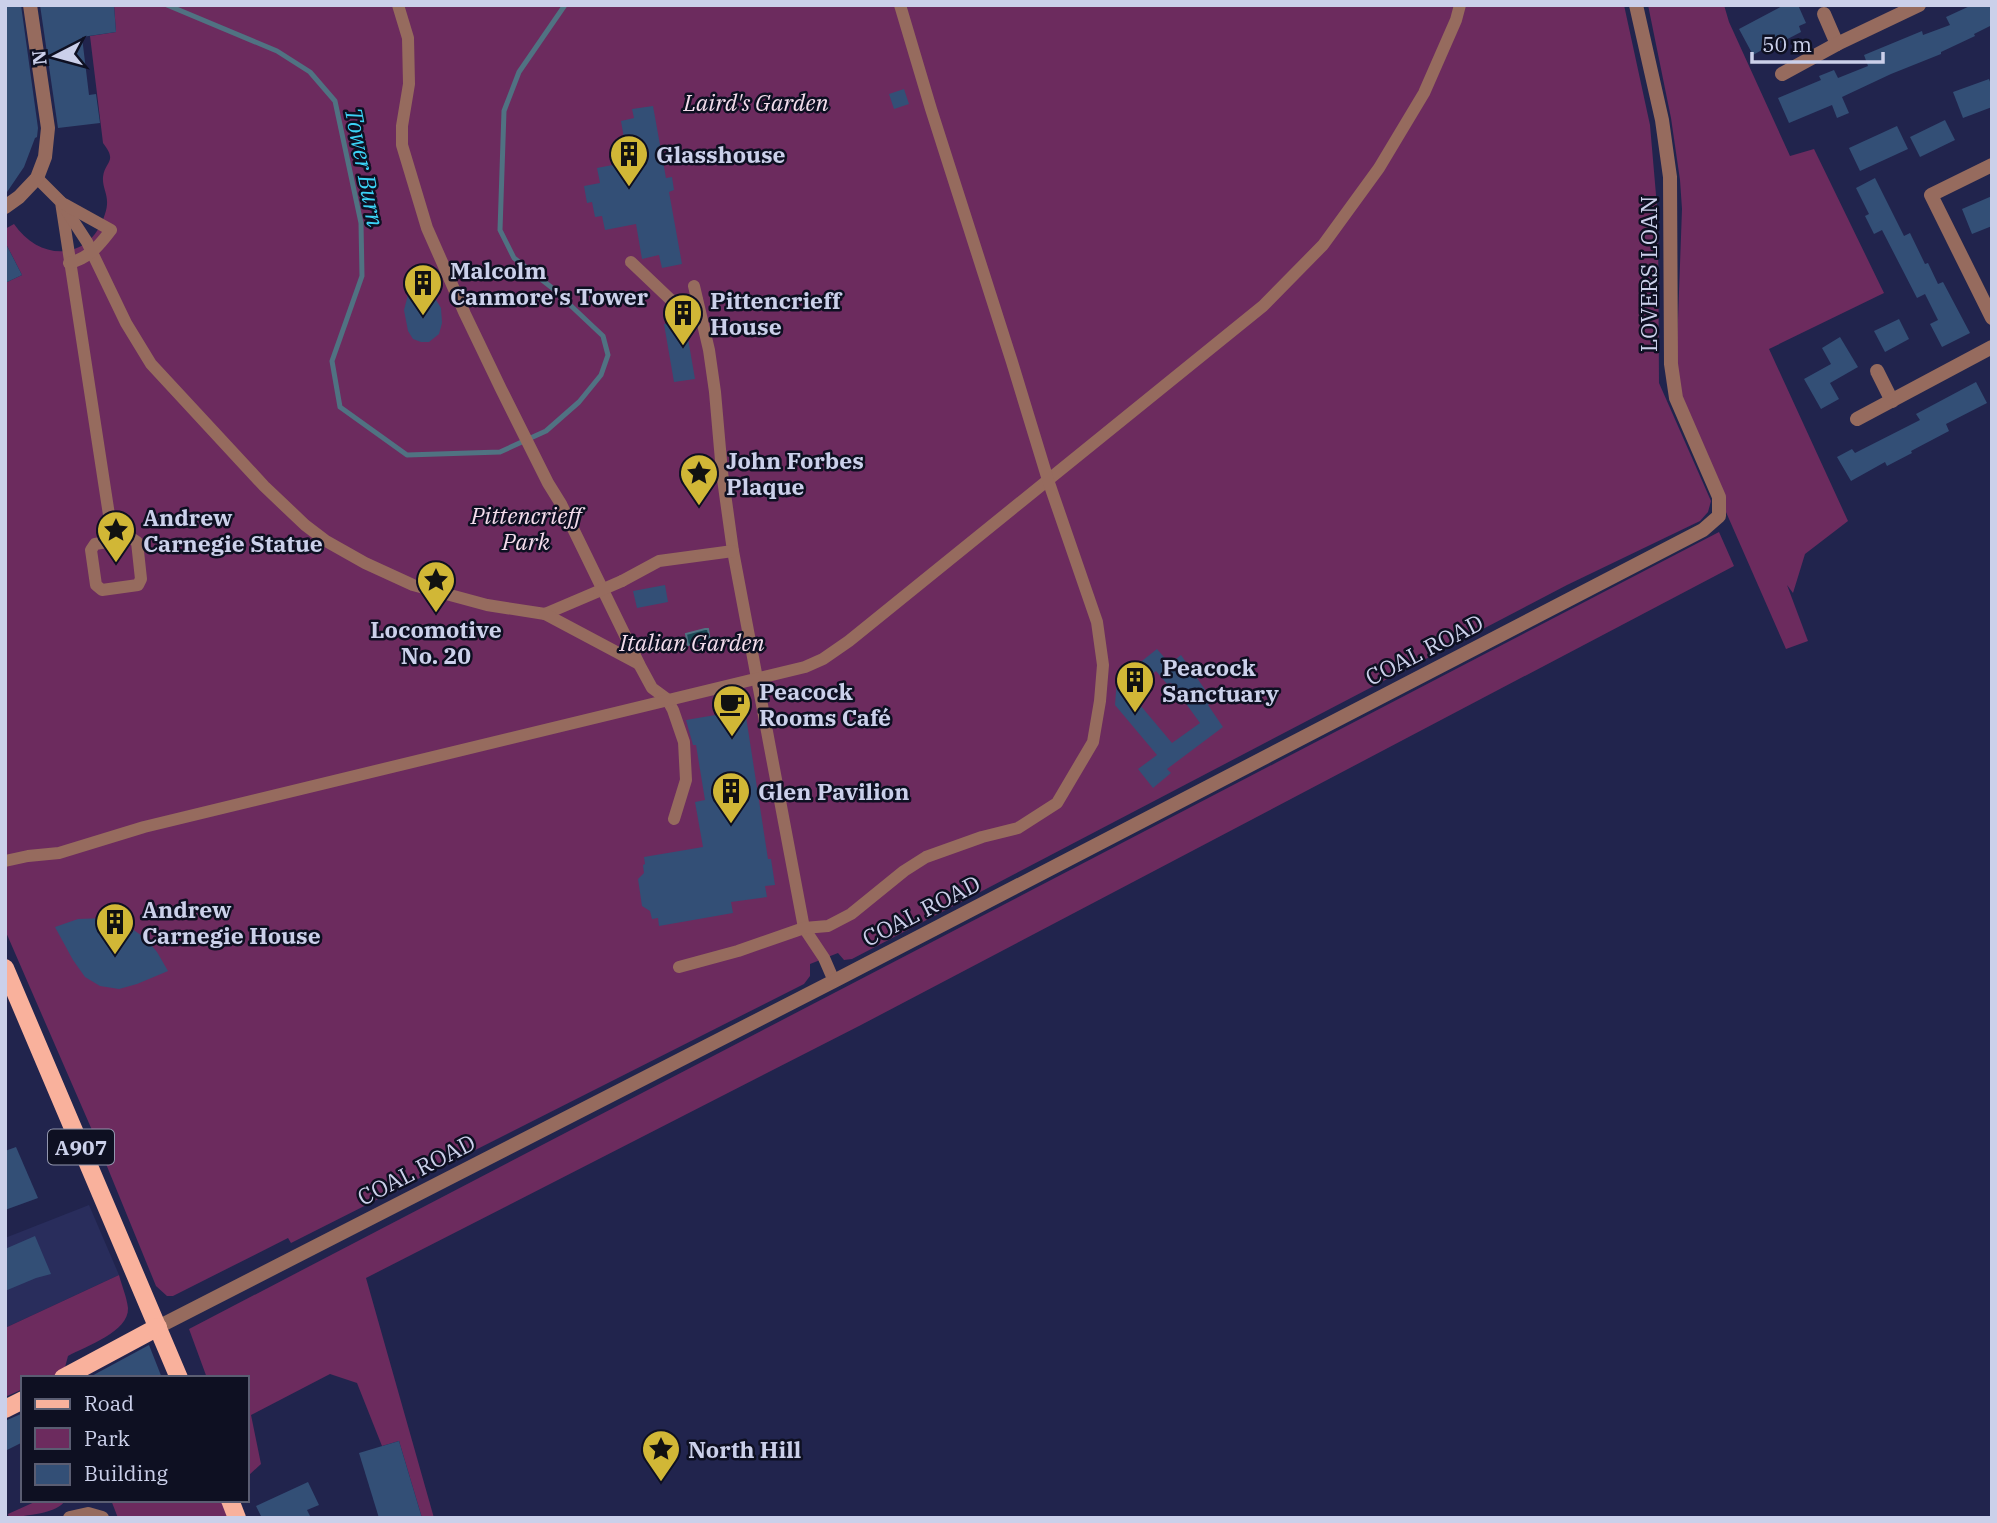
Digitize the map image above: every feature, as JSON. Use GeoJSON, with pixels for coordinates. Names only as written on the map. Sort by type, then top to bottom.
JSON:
{"type":"FeatureCollection","features":[{"type":"Feature","properties":{"kind":"main road","name":"A907"},"geometry":{"type":"LineString","coordinates":[[5,968],[158,1326]]}},
{"type":"Feature","properties":{"kind":"main road"},"geometry":{"type":"LineString","coordinates":[[67,1376],[158,1326],[178,1376]]}},
{"type":"Feature","properties":{"kind":"main road"},"geometry":{"type":"LineString","coordinates":[[5,1409],[21,1401]]}},
{"type":"Feature","properties":{"kind":"street"},"geometry":{"type":"LineString","coordinates":[[5,207],[37,178],[45,157],[48,128],[30,5]]}},
{"type":"Feature","properties":{"kind":"street"},"geometry":{"type":"LineString","coordinates":[[398,5],[408,38],[409,84],[402,126],[402,145],[427,228],[504,395],[639,664],[652,688],[667,699],[673,710],[684,742],[686,780],[674,819]]}},
{"type":"Feature","properties":{"kind":"street"},"geometry":{"type":"LineString","coordinates":[[678,967],[738,951],[804,928],[828,926],[851,915],[904,871],[926,857],[982,837],[1018,828],[1057,803],[1093,743],[1103,665],[1097,622],[1048,481],[900,5]]}},
{"type":"Feature","properties":{"kind":"street"},"geometry":{"type":"LineString","coordinates":[[1449,5],[1457,20]]}},
{"type":"Feature","properties":{"kind":"street"},"geometry":{"type":"LineString","coordinates":[[5,861],[59,853],[144,827],[805,667],[823,659],[849,641],[1263,306],[1323,245],[1379,168],[1418,104],[1457,20],[1460,5]]}},
{"type":"Feature","properties":{"kind":"street","name":"LOVERS LOAN"},"geometry":{"type":"LineString","coordinates":[[1636,5],[1662,120],[1670,177],[1671,364],[1676,398],[1719,497],[1718,516],[1703,530]]}},
{"type":"Feature","properties":{"kind":"street"},"geometry":{"type":"LineString","coordinates":[[1782,74],[1909,7]]}},
{"type":"Feature","properties":{"kind":"street"},"geometry":{"type":"LineString","coordinates":[[1824,14],[1838,44]]}},
{"type":"Feature","properties":{"kind":"street"},"geometry":{"type":"LineString","coordinates":[[1992,164],[1931,195],[1992,318]]}},
{"type":"Feature","properties":{"kind":"street"},"geometry":{"type":"LineString","coordinates":[[37,178],[61,202],[92,253],[126,323],[151,364],[228,448],[305,525],[326,541],[365,563],[413,585],[487,605],[545,614],[639,664]]}},
{"type":"Feature","properties":{"kind":"street"},"geometry":{"type":"LineString","coordinates":[[61,202],[111,230],[92,253],[82,260],[69,263]]}},
{"type":"Feature","properties":{"kind":"street"},"geometry":{"type":"LineString","coordinates":[[61,202],[113,541]]}},
{"type":"Feature","properties":{"kind":"street"},"geometry":{"type":"LineString","coordinates":[[631,262],[672,301],[697,300]]}},
{"type":"Feature","properties":{"kind":"street"},"geometry":{"type":"LineString","coordinates":[[694,286],[709,350],[733,551],[804,928],[824,958],[834,981]]}},
{"type":"Feature","properties":{"kind":"street"},"geometry":{"type":"LineString","coordinates":[[1857,419],[1992,347]]}},
{"type":"Feature","properties":{"kind":"street"},"geometry":{"type":"LineString","coordinates":[[1877,371],[1892,401]]}},
{"type":"Feature","properties":{"kind":"street","name":"COAL ROAD"},"geometry":{"type":"LineString","coordinates":[[158,1326],[834,981],[1703,530]]}},
{"type":"Feature","properties":{"kind":"street"},"geometry":{"type":"LineString","coordinates":[[131,538],[137,542],[141,579],[138,585],[102,590],[96,585],[91,550],[96,544],[113,541],[131,538]]}},
{"type":"Feature","properties":{"kind":"street"},"geometry":{"type":"LineString","coordinates":[[545,614],[622,581],[659,561],[733,551]]}},
{"type":"Feature","properties":{"kind":"street"},"geometry":{"type":"LineString","coordinates":[[70,1518],[88,1514],[102,1518]]}},
{"type":"Feature","properties":{"kind":"shaded area"},"geometry":{"type":"Polygon","coordinates":[[[708,629],[710,641],[688,645],[686,634],[708,629]]]}},
{"type":"Feature","properties":{"kind":"shaded area"},"geometry":{"type":"Polygon","coordinates":[[[89,1205],[119,1275],[5,1328],[5,1238],[89,1205]]]}},
{"type":"Feature","properties":{"kind":"green space","name":"Pittencrieff Park"},"geometry":{"type":"Polygon","coordinates":[[[114,5],[1624,5],[1650,125],[1658,218],[1659,383],[1711,501],[1708,512],[1700,521],[1567,585],[852,959],[844,960],[838,953],[810,964],[810,976],[804,984],[291,1243],[288,1238],[173,1296],[167,1296],[156,1286],[5,930],[5,283],[22,275],[5,242],[5,229],[14,224],[37,245],[64,251],[88,241],[98,230],[107,208],[103,177],[110,154],[103,143],[90,36],[116,32],[114,5]]]}},
{"type":"Feature","properties":{"kind":"green space"},"geometry":{"type":"Polygon","coordinates":[[[1648,5],[1724,5],[1729,22],[1790,156],[1814,149],[1884,293],[1769,349],[1848,521],[1805,554],[1793,593],[1787,585],[1808,641],[1786,649],[1676,398],[1682,209],[1680,180],[1671,118],[1648,5]]]}},
{"type":"Feature","properties":{"kind":"green space"},"geometry":{"type":"Polygon","coordinates":[[[1719,532],[1734,566],[861,1025],[366,1278],[434,1518],[422,1518],[399,1441],[382,1446],[357,1383],[330,1374],[251,1415],[261,1464],[248,1476],[248,1376],[206,1376],[189,1329],[1719,532]]]}},
{"type":"Feature","properties":{"kind":"green space"},"geometry":{"type":"Polygon","coordinates":[[[119,1275],[128,1308],[122,1324],[105,1337],[68,1356],[64,1371],[53,1376],[21,1376],[21,1390],[5,1397],[5,1328],[119,1275]]]}},
{"type":"Feature","properties":{"kind":"green space"},"geometry":{"type":"Polygon","coordinates":[[[35,1502],[64,1502],[49,1511],[32,1515],[9,1518],[8,1514],[35,1502]]]}},
{"type":"Feature","properties":{"kind":"green space"},"geometry":{"type":"Polygon","coordinates":[[[112,1502],[231,1502],[237,1518],[118,1518],[112,1502]]]}},
{"type":"Feature","properties":{"kind":"building"},"geometry":{"type":"Polygon","coordinates":[[[5,5],[21,5],[38,128],[24,167],[5,195],[5,5]]]}},
{"type":"Feature","properties":{"kind":"building"},"geometry":{"type":"Polygon","coordinates":[[[40,5],[114,5],[116,32],[82,37],[89,95],[96,94],[100,123],[58,128],[40,5]]]}},
{"type":"Feature","properties":{"kind":"building"},"geometry":{"type":"Polygon","coordinates":[[[1784,5],[1798,5],[1806,23],[1799,26],[1801,32],[1753,55],[1739,29],[1784,5]]]}},
{"type":"Feature","properties":{"kind":"building"},"geometry":{"type":"Polygon","coordinates":[[[1972,5],[1992,5],[1992,25],[1941,54],[1842,97],[1849,113],[1837,118],[1832,105],[1789,123],[1778,98],[1821,80],[1819,76],[1834,70],[1838,78],[1868,66],[1864,55],[1922,31],[1923,35],[1950,25],[1946,17],[1972,5]]]}},
{"type":"Feature","properties":{"kind":"building"},"geometry":{"type":"Polygon","coordinates":[[[1989,79],[1992,87],[1992,107],[1963,118],[1953,92],[1989,79]]]}},
{"type":"Feature","properties":{"kind":"building"},"geometry":{"type":"Polygon","coordinates":[[[904,89],[909,104],[894,109],[889,94],[904,89]]]}},
{"type":"Feature","properties":{"kind":"building","name":"Glasshouse"},"geometry":{"type":"Polygon","coordinates":[[[653,106],[666,178],[672,177],[674,190],[669,192],[682,264],[662,268],[659,255],[642,259],[636,224],[605,230],[602,216],[595,217],[592,202],[587,203],[584,186],[600,183],[597,168],[628,162],[621,121],[634,118],[632,109],[653,106]]]}},
{"type":"Feature","properties":{"kind":"building"},"geometry":{"type":"Polygon","coordinates":[[[1945,120],[1955,140],[1920,157],[1910,137],[1945,120]]]}},
{"type":"Feature","properties":{"kind":"building"},"geometry":{"type":"Polygon","coordinates":[[[1897,126],[1908,149],[1860,171],[1849,148],[1897,126]]]}},
{"type":"Feature","properties":{"kind":"building"},"geometry":{"type":"Polygon","coordinates":[[[1875,178],[1904,236],[1910,233],[1938,284],[1943,282],[1970,333],[1942,347],[1930,324],[1938,320],[1925,294],[1917,298],[1882,230],[1874,234],[1865,216],[1869,214],[1856,188],[1875,178]]]}},
{"type":"Feature","properties":{"kind":"building"},"geometry":{"type":"Polygon","coordinates":[[[1992,196],[1992,226],[1972,234],[1962,209],[1992,196]]]}},
{"type":"Feature","properties":{"kind":"building"},"geometry":{"type":"Polygon","coordinates":[[[5,242],[22,275],[5,283],[5,242]]]}},
{"type":"Feature","properties":{"kind":"building","name":"Malcolm Canmore's Tower"},"geometry":{"type":"Polygon","coordinates":[[[422,290],[433,295],[441,308],[442,323],[439,334],[429,342],[413,339],[408,331],[404,310],[409,291],[422,290]]]}},
{"type":"Feature","properties":{"kind":"building"},"geometry":{"type":"Polygon","coordinates":[[[1899,319],[1909,339],[1885,352],[1874,331],[1899,319]]]}},
{"type":"Feature","properties":{"kind":"building","name":"Pittencrieff House"},"geometry":{"type":"Polygon","coordinates":[[[685,321],[695,379],[674,382],[664,324],[685,321]]]}},
{"type":"Feature","properties":{"kind":"building"},"geometry":{"type":"Polygon","coordinates":[[[1840,337],[1858,367],[1830,383],[1839,399],[1821,409],[1804,379],[1831,364],[1822,348],[1840,337]]]}},
{"type":"Feature","properties":{"kind":"building"},"geometry":{"type":"Polygon","coordinates":[[[1976,382],[1987,403],[1946,424],[1949,431],[1911,451],[1912,453],[1887,466],[1885,462],[1851,481],[1837,457],[1852,449],[1855,453],[1920,420],[1916,414],[1976,382]]]}},
{"type":"Feature","properties":{"kind":"building"},"geometry":{"type":"Polygon","coordinates":[[[665,585],[668,602],[637,608],[633,591],[665,585]]]}},
{"type":"Feature","properties":{"kind":"building","name":"Peacock Sanctuary"},"geometry":{"type":"Polygon","coordinates":[[[1157,649],[1170,664],[1181,655],[1213,701],[1208,705],[1223,727],[1167,769],[1171,773],[1153,788],[1138,769],[1157,755],[1115,705],[1117,678],[1118,680],[1157,649]],[[1156,671],[1130,693],[1172,743],[1200,723],[1171,683],[1167,684],[1156,671]]]}},
{"type":"Feature","properties":{"kind":"building","name":"Glen Pavilion"},"geometry":{"type":"Polygon","coordinates":[[[745,710],[768,859],[771,859],[775,885],[765,886],[767,897],[731,902],[733,913],[659,926],[658,918],[652,919],[650,911],[642,906],[638,879],[644,873],[644,857],[703,847],[695,802],[705,800],[696,745],[693,745],[686,720],[745,710]]]}},
{"type":"Feature","properties":{"kind":"building","name":"Andrew Carnegie House"},"geometry":{"type":"Polygon","coordinates":[[[105,918],[128,926],[145,938],[168,971],[119,989],[100,986],[85,977],[55,927],[78,919],[105,918]]]}},
{"type":"Feature","properties":{"kind":"building"},"geometry":{"type":"Polygon","coordinates":[[[16,1147],[38,1198],[5,1210],[5,1151],[16,1147]]]}},
{"type":"Feature","properties":{"kind":"building"},"geometry":{"type":"Polygon","coordinates":[[[35,1236],[51,1274],[5,1291],[5,1249],[35,1236]]]}},
{"type":"Feature","properties":{"kind":"building"},"geometry":{"type":"Polygon","coordinates":[[[149,1345],[161,1376],[92,1376],[149,1345]]]}},
{"type":"Feature","properties":{"kind":"building"},"geometry":{"type":"Polygon","coordinates":[[[21,1414],[21,1443],[5,1451],[5,1421],[21,1414]]]}},
{"type":"Feature","properties":{"kind":"building"},"geometry":{"type":"Polygon","coordinates":[[[399,1441],[422,1518],[379,1518],[359,1453],[399,1441]]]}},
{"type":"Feature","properties":{"kind":"building"},"geometry":{"type":"Polygon","coordinates":[[[308,1482],[319,1505],[307,1510],[311,1518],[262,1518],[256,1506],[308,1482]]]}},
{"type":"Feature","properties":{"kind":"waterway","name":"Tower Burn"},"geometry":{"type":"LineString","coordinates":[[167,5],[277,51],[310,72],[335,101],[361,223],[362,276],[332,361],[340,407],[407,455],[500,452],[546,431],[579,402],[601,375],[608,355],[603,336],[551,287],[514,258],[500,230],[504,111],[519,72],[565,5]]}},
{"type":"Feature","properties":{"kind":"place","name":"Glasshouse"},"geometry":{"type":"Point","coordinates":[629,188]}},
{"type":"Feature","properties":{"kind":"place","name":"Malcolm Canmore's Tower"},"geometry":{"type":"Point","coordinates":[423,317]}},
{"type":"Feature","properties":{"kind":"place","name":"Pittencrieff House"},"geometry":{"type":"Point","coordinates":[683,347]}},
{"type":"Feature","properties":{"kind":"place","name":"John Forbes Plaque"},"geometry":{"type":"Point","coordinates":[699,507]}},
{"type":"Feature","properties":{"kind":"place","name":"Andrew Carnegie Statue"},"geometry":{"type":"Point","coordinates":[116,564]}},
{"type":"Feature","properties":{"kind":"place","name":"Locomotive No. 20"},"geometry":{"type":"Point","coordinates":[436,614]}},
{"type":"Feature","properties":{"kind":"place","name":"Peacock Sanctuary"},"geometry":{"type":"Point","coordinates":[1135,714]}},
{"type":"Feature","properties":{"kind":"place","name":"Peacock Rooms Café"},"geometry":{"type":"Point","coordinates":[732,738]}},
{"type":"Feature","properties":{"kind":"place","name":"Glen Pavilion"},"geometry":{"type":"Point","coordinates":[731,825]}},
{"type":"Feature","properties":{"kind":"place","name":"Andrew Carnegie House"},"geometry":{"type":"Point","coordinates":[115,956]}},
{"type":"Feature","properties":{"kind":"place","name":"North Hill"},"geometry":{"type":"Point","coordinates":[661,1483]}},
{"type":"Feature","properties":{"kind":"park label","name":"Laird's Garden"},"geometry":{"type":"Point","coordinates":[756,102]}},
{"type":"Feature","properties":{"kind":"park label","name":"Italian Garden"},"geometry":{"type":"Point","coordinates":[692,642]}}]}
